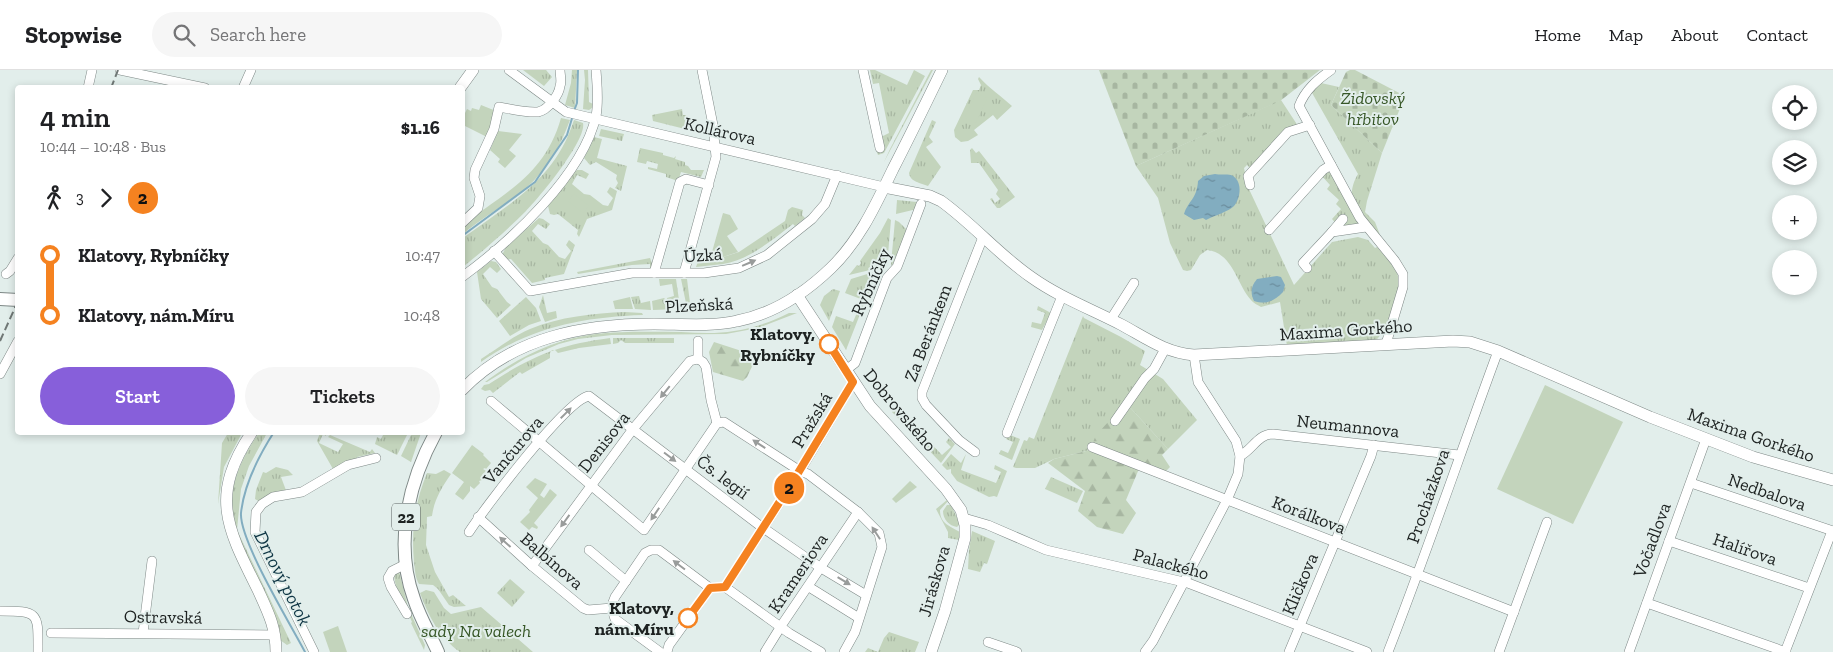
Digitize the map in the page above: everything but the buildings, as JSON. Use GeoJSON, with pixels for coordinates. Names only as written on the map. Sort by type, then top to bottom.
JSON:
{"type":"FeatureCollection","features":[{"type":"Feature","properties":{"kind":"main road"},"geometry":{"type":"LineString","coordinates":[[0,293],[15,294]]}},
{"type":"Feature","properties":{"kind":"main road"},"geometry":{"type":"LineString","coordinates":[[0,299],[15,300]]}},
{"type":"Feature","properties":{"kind":"main road","name":"22"},"geometry":{"type":"LineString","coordinates":[[435,435],[423,459],[408,505],[404,535],[406,564],[414,598],[438,652]]}},
{"type":"Feature","properties":{"kind":"street"},"geometry":{"type":"LineString","coordinates":[[89,85],[92,70]]}},
{"type":"Feature","properties":{"kind":"street"},"geometry":{"type":"LineString","coordinates":[[120,70],[166,84]]}},
{"type":"Feature","properties":{"kind":"street"},"geometry":{"type":"LineString","coordinates":[[244,85],[251,70]]}},
{"type":"Feature","properties":{"kind":"street"},"geometry":{"type":"LineString","coordinates":[[462,85],[473,70]]}},
{"type":"Feature","properties":{"kind":"street","name":"Kollárova"},"geometry":{"type":"LineString","coordinates":[[509,70],[566,112],[884,187]]}},
{"type":"Feature","properties":{"kind":"street"},"geometry":{"type":"LineString","coordinates":[[465,220],[478,208],[479,191],[474,178],[475,170],[494,129],[499,107],[538,112],[552,101],[561,85],[560,70]]}},
{"type":"Feature","properties":{"kind":"street"},"geometry":{"type":"LineString","coordinates":[[465,275],[532,218],[581,153],[596,118],[598,105],[596,70]]}},
{"type":"Feature","properties":{"kind":"street"},"geometry":{"type":"LineString","coordinates":[[684,273],[716,157],[713,125],[702,70]]}},
{"type":"Feature","properties":{"kind":"street"},"geometry":{"type":"LineString","coordinates":[[863,70],[880,148]]}},
{"type":"Feature","properties":{"kind":"street","name":"Plzeňská"},"geometry":{"type":"LineString","coordinates":[[465,387],[482,372],[507,355],[532,343],[555,336],[599,326],[628,324],[708,325],[738,321],[778,307],[814,284],[852,245],[863,229],[942,70]]}},
{"type":"Feature","properties":{"kind":"street"},"geometry":{"type":"LineString","coordinates":[[1331,70],[1309,89],[1299,106],[1366,227],[1400,268],[1404,280],[1403,287],[1386,344]]}},
{"type":"Feature","properties":{"kind":"street"},"geometry":{"type":"LineString","coordinates":[[1250,186],[1248,176],[1288,132],[1310,125]]}},
{"type":"Feature","properties":{"kind":"street"},"geometry":{"type":"LineString","coordinates":[[1269,230],[1323,170],[1331,165]]}},
{"type":"Feature","properties":{"kind":"street","name":"Úzká"},"geometry":{"type":"LineString","coordinates":[[494,251],[530,291],[632,273],[684,273],[729,270],[754,262],[808,222],[820,211],[830,194],[837,175]]}},
{"type":"Feature","properties":{"kind":"street"},"geometry":{"type":"LineString","coordinates":[[654,273],[680,182],[686,179],[709,185]]}},
{"type":"Feature","properties":{"kind":"street","name":"Maxima Gorkého"},"geometry":{"type":"LineString","coordinates":[[884,187],[938,199],[1030,276],[1062,296],[1112,319],[1175,353],[1194,355],[1453,340],[1476,344],[1498,351],[1650,418],[1752,457],[1833,480]]}},
{"type":"Feature","properties":{"kind":"street","name":"Rybníčky"},"geometry":{"type":"LineString","coordinates":[[846,370],[856,363],[887,278],[897,267],[921,204]]}},
{"type":"Feature","properties":{"kind":"street"},"geometry":{"type":"LineString","coordinates":[[1307,268],[1304,263],[1344,219]]}},
{"type":"Feature","properties":{"kind":"street"},"geometry":{"type":"LineString","coordinates":[[1332,232],[1366,227]]}},
{"type":"Feature","properties":{"kind":"street","name":"Za Beránkem"},"geometry":{"type":"LineString","coordinates":[[975,452],[959,440],[926,405],[922,398],[922,392],[983,237]]}},
{"type":"Feature","properties":{"kind":"street"},"geometry":{"type":"LineString","coordinates":[[6,274],[15,263]]}},
{"type":"Feature","properties":{"kind":"street"},"geometry":{"type":"LineString","coordinates":[[1112,319],[1134,283]]}},
{"type":"Feature","properties":{"kind":"street","name":"Dobrovského"},"geometry":{"type":"LineString","coordinates":[[797,295],[853,382],[885,424],[956,500],[964,518]]}},
{"type":"Feature","properties":{"kind":"street"},"geometry":{"type":"LineString","coordinates":[[1007,433],[1062,296]]}},
{"type":"Feature","properties":{"kind":"street"},"geometry":{"type":"LineString","coordinates":[[698,341],[698,359],[706,367],[712,407],[717,423]]}},
{"type":"Feature","properties":{"kind":"street"},"geometry":{"type":"LineString","coordinates":[[0,374],[15,346]]}},
{"type":"Feature","properties":{"kind":"street"},"geometry":{"type":"LineString","coordinates":[[1115,421],[1145,378],[1154,369],[1165,349]]}},
{"type":"Feature","properties":{"kind":"street","name":"Procházkova"},"geometry":{"type":"LineString","coordinates":[[1388,652],[1498,351]]}},
{"type":"Feature","properties":{"kind":"street"},"geometry":{"type":"LineString","coordinates":[[1145,652],[1227,500],[1238,474],[1240,456],[1236,441],[1198,382],[1194,355]]}},
{"type":"Feature","properties":{"kind":"street","name":"Denisova"},"geometry":{"type":"LineString","coordinates":[[532,566],[633,429],[690,362],[698,359]]}},
{"type":"Feature","properties":{"kind":"street","name":"Pražská"},"geometry":{"type":"LineString","coordinates":[[725,587],[800,471],[853,382]]}},
{"type":"Feature","properties":{"kind":"street","name":"Čs. legií"},"geometry":{"type":"LineString","coordinates":[[589,396],[715,493],[821,568],[866,594]]}},
{"type":"Feature","properties":{"kind":"street","name":"Vančurova"},"geometry":{"type":"LineString","coordinates":[[469,532],[539,442],[566,412],[584,397],[589,396]]}},
{"type":"Feature","properties":{"kind":"street"},"geometry":{"type":"LineString","coordinates":[[491,401],[644,530],[717,423],[724,422],[800,471],[808,474],[858,512],[879,533],[882,547],[855,632],[844,652]]}},
{"type":"Feature","properties":{"kind":"street","name":"Neumannova"},"geometry":{"type":"LineString","coordinates":[[1240,456],[1249,451],[1258,440],[1267,434],[1459,455]]}},
{"type":"Feature","properties":{"kind":"street"},"geometry":{"type":"LineString","coordinates":[[250,435],[234,462],[229,479],[228,521],[235,543],[272,620],[276,652]]}},
{"type":"Feature","properties":{"kind":"street","name":"Vočadlova"},"geometry":{"type":"LineString","coordinates":[[1629,652],[1706,439]]}},
{"type":"Feature","properties":{"kind":"street","name":"Kličkova"},"geometry":{"type":"LineString","coordinates":[[1289,652],[1374,445]]}},
{"type":"Feature","properties":{"kind":"street","name":"Korálkova"},"geometry":{"type":"LineString","coordinates":[[1092,447],[1514,612]]}},
{"type":"Feature","properties":{"kind":"street"},"geometry":{"type":"LineString","coordinates":[[314,652],[255,532],[254,521],[256,512],[262,504],[273,497],[302,492],[348,466],[376,458]]}},
{"type":"Feature","properties":{"kind":"street","name":"Nedbalova"},"geometry":{"type":"LineString","coordinates":[[1690,482],[1832,531]]}},
{"type":"Feature","properties":{"kind":"street","name":"Krameriova"},"geometry":{"type":"LineString","coordinates":[[765,652],[858,512]]}},
{"type":"Feature","properties":{"kind":"street","name":"Balbínova"},"geometry":{"type":"LineString","coordinates":[[478,518],[583,608],[588,610],[612,608]]}},
{"type":"Feature","properties":{"kind":"street","name":"Palackého"},"geometry":{"type":"LineString","coordinates":[[964,518],[982,523],[1046,550],[1184,582],[1367,652]]}},
{"type":"Feature","properties":{"kind":"street","name":"Jiráskova"},"geometry":{"type":"LineString","coordinates":[[930,652],[963,546],[966,531],[964,518]]}},
{"type":"Feature","properties":{"kind":"street"},"geometry":{"type":"LineString","coordinates":[[1499,652],[1547,522]]}},
{"type":"Feature","properties":{"kind":"street"},"geometry":{"type":"LineString","coordinates":[[1647,603],[1785,652],[1832,531]]}},
{"type":"Feature","properties":{"kind":"street","name":"Halířova"},"geometry":{"type":"LineString","coordinates":[[1669,541],[1809,588]]}},
{"type":"Feature","properties":{"kind":"street"},"geometry":{"type":"LineString","coordinates":[[589,550],[626,581]]}},
{"type":"Feature","properties":{"kind":"street"},"geometry":{"type":"LineString","coordinates":[[660,652],[615,619],[612,608],[614,597],[645,553],[655,550],[659,550],[710,588],[725,587],[782,626],[788,633],[821,652]]}},
{"type":"Feature","properties":{"kind":"street"},"geometry":{"type":"LineString","coordinates":[[143,633],[152,561]]}},
{"type":"Feature","properties":{"kind":"street"},"geometry":{"type":"LineString","coordinates":[[406,564],[392,571],[388,578],[391,587],[407,614]]}},
{"type":"Feature","properties":{"kind":"street"},"geometry":{"type":"LineString","coordinates":[[809,587],[860,618]]}},
{"type":"Feature","properties":{"kind":"street"},"geometry":{"type":"LineString","coordinates":[[667,652],[669,645],[710,588]]}},
{"type":"Feature","properties":{"kind":"street"},"geometry":{"type":"LineString","coordinates":[[0,611],[28,612],[34,618],[38,628],[38,652]]}},
{"type":"Feature","properties":{"kind":"street","name":"Ostravská"},"geometry":{"type":"LineString","coordinates":[[51,633],[275,635]]}},
{"type":"Feature","properties":{"kind":"street"},"geometry":{"type":"LineString","coordinates":[[988,642],[1017,652]]}},
{"type":"Feature","properties":{"kind":"green space"},"geometry":{"type":"Polygon","coordinates":[[[523,70],[546,70],[552,77],[544,86],[523,70]]]}},
{"type":"Feature","properties":{"kind":"green space"},"geometry":{"type":"Polygon","coordinates":[[[572,70],[577,70],[575,108],[565,105],[571,83],[572,70]]]}},
{"type":"Feature","properties":{"kind":"green space"},"geometry":{"type":"Polygon","coordinates":[[[584,70],[588,70],[589,102],[593,104],[589,110],[583,109],[584,70]]]}},
{"type":"Feature","properties":{"kind":"green space"},"geometry":{"type":"Polygon","coordinates":[[[870,70],[875,70],[907,85],[914,70],[925,76],[884,153],[878,155],[876,150],[883,147],[881,137],[889,133],[879,83],[873,84],[870,70]]]}},
{"type":"Feature","properties":{"kind":"green space"},"geometry":{"type":"Polygon","coordinates":[[[931,70],[933,70],[884,162],[890,149],[931,70]]]}},
{"type":"Feature","properties":{"kind":"green space"},"geometry":{"type":"Polygon","coordinates":[[[1099,70],[1320,70],[1280,101],[1136,166],[1099,70]]]}},
{"type":"Feature","properties":{"kind":"green space","name":"Židovský hřbitov"},"geometry":{"type":"Polygon","coordinates":[[[1355,70],[1405,96],[1382,153],[1331,105],[1346,72],[1355,70]]]}},
{"type":"Feature","properties":{"kind":"green space"},"geometry":{"type":"Polygon","coordinates":[[[979,77],[1012,106],[997,120],[993,115],[974,130],[978,135],[968,141],[961,142],[955,137],[954,130],[973,90],[979,90],[981,85],[979,77]]]}},
{"type":"Feature","properties":{"kind":"green space"},"geometry":{"type":"Polygon","coordinates":[[[1321,83],[1339,87],[1331,105],[1382,153],[1365,212],[1375,222],[1380,235],[1353,200],[1352,188],[1358,174],[1311,91],[1321,83]]]}},
{"type":"Feature","properties":{"kind":"green space"},"geometry":{"type":"Polygon","coordinates":[[[976,93],[987,98],[976,123],[965,118],[976,93]]]}},
{"type":"Feature","properties":{"kind":"green space"},"geometry":{"type":"Polygon","coordinates":[[[1281,100],[1298,126],[1250,168],[1247,165],[1244,168],[1248,187],[1294,285],[1332,242],[1358,237],[1368,240],[1387,258],[1398,275],[1398,293],[1389,321],[1376,340],[1287,346],[1280,302],[1261,307],[1253,302],[1223,257],[1216,252],[1207,250],[1200,255],[1191,270],[1183,270],[1170,243],[1158,198],[1136,166],[1281,100]]]}},
{"type":"Feature","properties":{"kind":"green space"},"geometry":{"type":"Polygon","coordinates":[[[481,105],[496,111],[487,137],[465,126],[465,113],[467,109],[471,111],[472,108],[479,110],[481,105]]]}},
{"type":"Feature","properties":{"kind":"green space"},"geometry":{"type":"Polygon","coordinates":[[[682,109],[683,115],[686,115],[689,130],[653,121],[652,115],[682,109]]]}},
{"type":"Feature","properties":{"kind":"green space"},"geometry":{"type":"Polygon","coordinates":[[[561,118],[570,120],[558,148],[534,181],[465,232],[465,224],[522,180],[545,154],[554,138],[561,118]]]}},
{"type":"Feature","properties":{"kind":"green space"},"geometry":{"type":"Polygon","coordinates":[[[574,120],[583,123],[578,142],[551,182],[518,218],[465,265],[465,237],[529,188],[555,159],[566,141],[574,120]]]}},
{"type":"Feature","properties":{"kind":"green space"},"geometry":{"type":"Polygon","coordinates":[[[932,120],[936,122],[929,137],[933,142],[926,147],[941,167],[928,186],[911,178],[909,173],[932,120]]]}},
{"type":"Feature","properties":{"kind":"green space"},"geometry":{"type":"Polygon","coordinates":[[[601,129],[624,134],[622,141],[599,136],[601,129]]]}},
{"type":"Feature","properties":{"kind":"green space"},"geometry":{"type":"Polygon","coordinates":[[[498,131],[522,134],[509,150],[516,156],[505,168],[498,162],[500,159],[490,150],[498,131]]]}},
{"type":"Feature","properties":{"kind":"green space"},"geometry":{"type":"Polygon","coordinates":[[[594,137],[602,139],[597,158],[627,166],[621,191],[615,188],[618,183],[617,175],[596,162],[590,165],[584,158],[594,137]]]}},
{"type":"Feature","properties":{"kind":"green space"},"geometry":{"type":"Polygon","coordinates":[[[640,148],[663,153],[663,155],[674,158],[676,156],[675,159],[685,162],[685,165],[691,170],[704,170],[701,177],[681,172],[678,181],[666,177],[666,174],[648,169],[648,167],[657,169],[658,164],[647,161],[646,164],[637,162],[640,148]]]}},
{"type":"Feature","properties":{"kind":"green space"},"geometry":{"type":"Polygon","coordinates":[[[972,148],[976,153],[979,151],[1015,197],[1000,208],[997,208],[990,199],[992,198],[995,203],[1000,199],[996,194],[998,190],[979,163],[971,163],[970,150],[972,148]]]}},
{"type":"Feature","properties":{"kind":"green space"},"geometry":{"type":"Polygon","coordinates":[[[577,170],[582,170],[589,174],[586,179],[577,175],[572,184],[584,194],[590,195],[603,205],[608,206],[613,198],[607,192],[610,187],[617,191],[612,210],[587,219],[579,237],[577,234],[578,230],[558,214],[550,214],[548,206],[577,170]]]}},
{"type":"Feature","properties":{"kind":"green space"},"geometry":{"type":"Polygon","coordinates":[[[1328,172],[1331,173],[1359,224],[1341,229],[1332,219],[1341,209],[1336,204],[1339,200],[1327,189],[1330,185],[1321,175],[1328,172]]]}},
{"type":"Feature","properties":{"kind":"green space"},"geometry":{"type":"Polygon","coordinates":[[[574,194],[589,206],[583,213],[568,201],[574,194]]]}},
{"type":"Feature","properties":{"kind":"green space"},"geometry":{"type":"Polygon","coordinates":[[[897,200],[917,202],[917,209],[896,214],[897,200]]]}},
{"type":"Feature","properties":{"kind":"green space"},"geometry":{"type":"Polygon","coordinates":[[[792,207],[803,210],[802,215],[805,218],[795,226],[793,224],[751,254],[723,264],[723,257],[739,252],[785,221],[788,210],[792,207]]]}},
{"type":"Feature","properties":{"kind":"green space"},"geometry":{"type":"Polygon","coordinates":[[[723,213],[730,215],[738,229],[727,236],[738,252],[723,257],[723,264],[696,267],[699,258],[707,261],[710,259],[723,213]]]}},
{"type":"Feature","properties":{"kind":"green space"},"geometry":{"type":"Polygon","coordinates":[[[539,218],[550,224],[546,229],[538,224],[532,231],[559,257],[565,259],[571,251],[566,245],[569,240],[575,245],[564,274],[532,283],[511,259],[505,260],[502,255],[506,247],[539,218]]]}},
{"type":"Feature","properties":{"kind":"green space"},"geometry":{"type":"Polygon","coordinates":[[[888,218],[891,220],[887,266],[849,275],[857,265],[859,266],[860,261],[888,218]]]}},
{"type":"Feature","properties":{"kind":"green space"},"geometry":{"type":"Polygon","coordinates":[[[895,220],[907,230],[892,266],[891,264],[895,220]]]}},
{"type":"Feature","properties":{"kind":"green space"},"geometry":{"type":"Polygon","coordinates":[[[650,258],[653,266],[650,270],[650,264],[578,274],[577,272],[650,258]]]}},
{"type":"Feature","properties":{"kind":"green space"},"geometry":{"type":"Polygon","coordinates":[[[491,261],[496,262],[501,269],[497,273],[490,267],[483,274],[492,287],[497,289],[511,305],[497,318],[481,299],[477,272],[491,261]]]}},
{"type":"Feature","properties":{"kind":"green space"},"geometry":{"type":"Polygon","coordinates":[[[877,271],[866,301],[845,293],[851,279],[877,271]]]}},
{"type":"Feature","properties":{"kind":"green space"},"geometry":{"type":"Polygon","coordinates":[[[659,279],[676,279],[680,307],[678,309],[653,310],[652,301],[664,298],[667,301],[667,298],[674,296],[672,284],[660,286],[659,279]]]}},
{"type":"Feature","properties":{"kind":"green space"},"geometry":{"type":"Polygon","coordinates":[[[681,279],[687,279],[690,303],[700,302],[701,310],[690,310],[687,308],[681,279]]]}},
{"type":"Feature","properties":{"kind":"green space"},"geometry":{"type":"Polygon","coordinates":[[[833,289],[840,291],[829,321],[820,305],[824,296],[833,289]]]}},
{"type":"Feature","properties":{"kind":"green space"},"geometry":{"type":"Polygon","coordinates":[[[543,295],[547,313],[556,311],[557,318],[545,322],[539,307],[543,295]]]}},
{"type":"Feature","properties":{"kind":"green space"},"geometry":{"type":"Polygon","coordinates":[[[639,296],[641,303],[650,301],[651,310],[635,309],[631,297],[639,296]]]}},
{"type":"Feature","properties":{"kind":"green space"},"geometry":{"type":"Polygon","coordinates":[[[526,297],[536,308],[541,321],[529,325],[510,336],[499,321],[526,297]]]}},
{"type":"Feature","properties":{"kind":"green space"},"geometry":{"type":"Polygon","coordinates":[[[630,297],[633,309],[615,309],[613,301],[630,297]]]}},
{"type":"Feature","properties":{"kind":"green space"},"geometry":{"type":"Polygon","coordinates":[[[861,303],[864,304],[846,350],[832,327],[836,316],[853,322],[861,303]]]}},
{"type":"Feature","properties":{"kind":"green space"},"geometry":{"type":"Polygon","coordinates":[[[1038,306],[1051,313],[1042,330],[1031,327],[1032,322],[1041,324],[1045,313],[1037,310],[1038,306]]]}},
{"type":"Feature","properties":{"kind":"green space"},"geometry":{"type":"Polygon","coordinates":[[[625,312],[642,313],[643,315],[600,318],[558,326],[519,340],[481,362],[481,359],[511,339],[541,325],[577,316],[625,312]]]}},
{"type":"Feature","properties":{"kind":"green space"},"geometry":{"type":"Polygon","coordinates":[[[789,313],[797,313],[758,328],[726,334],[612,335],[578,339],[559,344],[526,358],[485,382],[510,365],[538,350],[581,336],[628,332],[728,332],[769,322],[789,313]]]}},
{"type":"Feature","properties":{"kind":"green space"},"geometry":{"type":"Polygon","coordinates":[[[1083,316],[1145,351],[1140,365],[1163,379],[1197,420],[1168,449],[1126,403],[1090,450],[1054,459],[1035,468],[1013,467],[1024,440],[1027,441],[1029,437],[1034,439],[1083,316]]]}},
{"type":"Feature","properties":{"kind":"green space"},"geometry":{"type":"Polygon","coordinates":[[[610,338],[611,344],[558,353],[555,350],[575,344],[610,338]]]}},
{"type":"Feature","properties":{"kind":"green space"},"geometry":{"type":"Polygon","coordinates":[[[613,338],[674,338],[674,343],[625,343],[621,340],[613,344],[613,338]]]}},
{"type":"Feature","properties":{"kind":"green space"},"geometry":{"type":"Polygon","coordinates":[[[714,342],[757,356],[747,377],[743,381],[713,372],[709,352],[714,342]]]}},
{"type":"Feature","properties":{"kind":"green space"},"geometry":{"type":"Polygon","coordinates":[[[551,351],[550,358],[522,374],[520,372],[493,393],[490,390],[485,391],[481,389],[484,385],[489,384],[519,366],[551,351]]]}},
{"type":"Feature","properties":{"kind":"green space"},"geometry":{"type":"Polygon","coordinates":[[[1545,385],[1623,422],[1573,524],[1497,489],[1545,385]]]}},
{"type":"Feature","properties":{"kind":"green space"},"geometry":{"type":"Polygon","coordinates":[[[1126,403],[1168,449],[1162,455],[1170,467],[1165,472],[1141,464],[1126,500],[1136,513],[1123,534],[1097,527],[1078,511],[1085,491],[1048,463],[1054,459],[1090,450],[1096,435],[1126,403]]]}},
{"type":"Feature","properties":{"kind":"green space"},"geometry":{"type":"Polygon","coordinates":[[[895,407],[922,434],[917,438],[892,412],[895,407]]]}},
{"type":"Feature","properties":{"kind":"green space"},"geometry":{"type":"Polygon","coordinates":[[[1008,434],[1020,439],[1012,460],[999,454],[1001,450],[1008,453],[1013,442],[1006,439],[1008,434]]]}},
{"type":"Feature","properties":{"kind":"green space"},"geometry":{"type":"Polygon","coordinates":[[[227,435],[241,435],[224,467],[218,504],[222,443],[227,435]]]}},
{"type":"Feature","properties":{"kind":"green space"},"geometry":{"type":"Polygon","coordinates":[[[258,435],[266,435],[249,466],[241,489],[237,530],[291,643],[287,645],[280,640],[275,618],[242,552],[233,523],[231,511],[233,487],[241,464],[258,435]]]}},
{"type":"Feature","properties":{"kind":"green space"},"geometry":{"type":"Polygon","coordinates":[[[319,435],[323,435],[319,443],[338,452],[343,444],[328,437],[330,435],[370,452],[372,449],[375,453],[357,457],[357,459],[333,469],[317,441],[319,435]]]}},
{"type":"Feature","properties":{"kind":"green space"},"geometry":{"type":"Polygon","coordinates":[[[383,435],[407,435],[397,455],[375,444],[377,437],[381,439],[383,435]]]}},
{"type":"Feature","properties":{"kind":"green space"},"geometry":{"type":"Polygon","coordinates":[[[411,435],[420,435],[411,462],[401,456],[411,435]]]}},
{"type":"Feature","properties":{"kind":"green space"},"geometry":{"type":"Polygon","coordinates":[[[923,435],[942,455],[951,447],[946,442],[949,438],[955,444],[941,463],[919,440],[923,435]]]}},
{"type":"Feature","properties":{"kind":"green space"},"geometry":{"type":"Polygon","coordinates":[[[472,445],[484,454],[491,463],[486,469],[483,469],[486,471],[482,475],[482,480],[479,481],[480,483],[474,489],[470,486],[470,491],[463,500],[455,494],[464,482],[452,473],[472,445]]]}},
{"type":"Feature","properties":{"kind":"green space"},"geometry":{"type":"Polygon","coordinates":[[[951,454],[961,463],[966,454],[961,470],[996,483],[1001,472],[994,469],[995,465],[1007,471],[997,497],[989,497],[957,481],[951,473],[951,469],[947,470],[942,465],[951,454]]]}},
{"type":"Feature","properties":{"kind":"green space"},"geometry":{"type":"Polygon","coordinates":[[[276,467],[288,470],[293,475],[281,477],[287,493],[260,502],[255,499],[256,490],[263,472],[266,473],[276,467]]]}},
{"type":"Feature","properties":{"kind":"green space"},"geometry":{"type":"Polygon","coordinates":[[[444,470],[451,474],[439,494],[432,516],[427,517],[426,545],[435,572],[449,597],[453,595],[466,606],[454,607],[449,605],[433,585],[419,584],[415,573],[414,527],[419,495],[427,473],[436,474],[444,470]]]}},
{"type":"Feature","properties":{"kind":"green space"},"geometry":{"type":"Polygon","coordinates":[[[1051,477],[1083,491],[1077,503],[1045,489],[1051,477]]]}},
{"type":"Feature","properties":{"kind":"green space"},"geometry":{"type":"Polygon","coordinates":[[[535,478],[547,484],[540,495],[544,498],[550,489],[557,495],[534,523],[538,527],[537,529],[532,527],[529,530],[520,522],[530,512],[529,510],[538,498],[526,487],[535,478]]]}},
{"type":"Feature","properties":{"kind":"green space"},"geometry":{"type":"Polygon","coordinates":[[[910,481],[917,487],[896,503],[892,499],[910,481]]]}},
{"type":"Feature","properties":{"kind":"green space"},"geometry":{"type":"Polygon","coordinates":[[[947,500],[940,510],[940,515],[946,524],[960,532],[959,540],[948,538],[948,532],[936,509],[947,500]]]}},
{"type":"Feature","properties":{"kind":"green space"},"geometry":{"type":"Polygon","coordinates":[[[947,505],[951,505],[960,524],[957,527],[949,524],[944,517],[943,511],[947,505]]]}},
{"type":"Feature","properties":{"kind":"green space"},"geometry":{"type":"Polygon","coordinates":[[[972,531],[995,541],[987,564],[984,563],[980,572],[968,569],[972,531]]]}},
{"type":"Feature","properties":{"kind":"green space"},"geometry":{"type":"Polygon","coordinates":[[[399,571],[408,607],[425,645],[424,650],[395,583],[395,573],[399,571]]]}},
{"type":"Feature","properties":{"kind":"green space"},"geometry":{"type":"Polygon","coordinates":[[[510,579],[525,592],[512,607],[497,593],[510,579]]]}},
{"type":"Feature","properties":{"kind":"green space","name":"sady Na valech"},"geometry":{"type":"Polygon","coordinates":[[[426,590],[434,592],[444,608],[451,614],[481,607],[533,652],[460,652],[440,633],[431,618],[420,593],[426,590]]]}},
{"type":"Feature","properties":{"kind":"green space"},"geometry":{"type":"Polygon","coordinates":[[[338,626],[347,652],[330,652],[323,632],[338,626]]]}},
{"type":"Feature","properties":{"kind":"green space"},"geometry":{"type":"Polygon","coordinates":[[[889,632],[919,642],[915,652],[878,652],[889,632]]]}},
{"type":"Feature","properties":{"kind":"green space"},"geometry":{"type":"Polygon","coordinates":[[[868,648],[878,652],[865,652],[868,648]]]}},
{"type":"Feature","properties":{"kind":"water"},"geometry":{"type":"Polygon","coordinates":[[[1215,174],[1231,175],[1238,181],[1240,189],[1234,206],[1206,220],[1203,218],[1194,220],[1184,214],[1196,192],[1198,181],[1204,176],[1215,174]]]}},
{"type":"Feature","properties":{"kind":"water"},"geometry":{"type":"Polygon","coordinates":[[[1281,277],[1285,285],[1283,292],[1270,301],[1263,303],[1254,301],[1252,290],[1253,284],[1257,279],[1281,277]]]}},
{"type":"Feature","properties":{"kind":"waterway","name":"Drnový potok"},"geometry":{"type":"LineString","coordinates":[[574,111],[577,103],[578,70]]}},
{"type":"Feature","properties":{"kind":"waterway","name":"Drnový potok"},"geometry":{"type":"LineString","coordinates":[[465,234],[535,182],[567,135],[573,115]]}},
{"type":"Feature","properties":{"kind":"waterway","name":"Drnový potok"},"geometry":{"type":"LineString","coordinates":[[272,435],[257,461],[245,492],[241,513],[248,542],[257,562],[305,652]]}},
{"type":"Feature","properties":{"kind":"railway"},"geometry":{"type":"LineString","coordinates":[[112,85],[118,70]]}},
{"type":"Feature","properties":{"kind":"railway"},"geometry":{"type":"LineString","coordinates":[[0,341],[15,308]]}},
{"type":"Feature","properties":{"kind":"bus line","name":"2"},"geometry":{"type":"LineString","coordinates":[[688,618],[710,588],[725,587],[795,478],[853,382],[829,344]]}},
{"type":"Feature","properties":{"kind":"place","name":"Klatovy, Rybníčky"},"geometry":{"type":"Point","coordinates":[829,344]}},
{"type":"Feature","properties":{"kind":"place","name":"Klatovy, nám.Míru"},"geometry":{"type":"Point","coordinates":[688,618]}}]}
